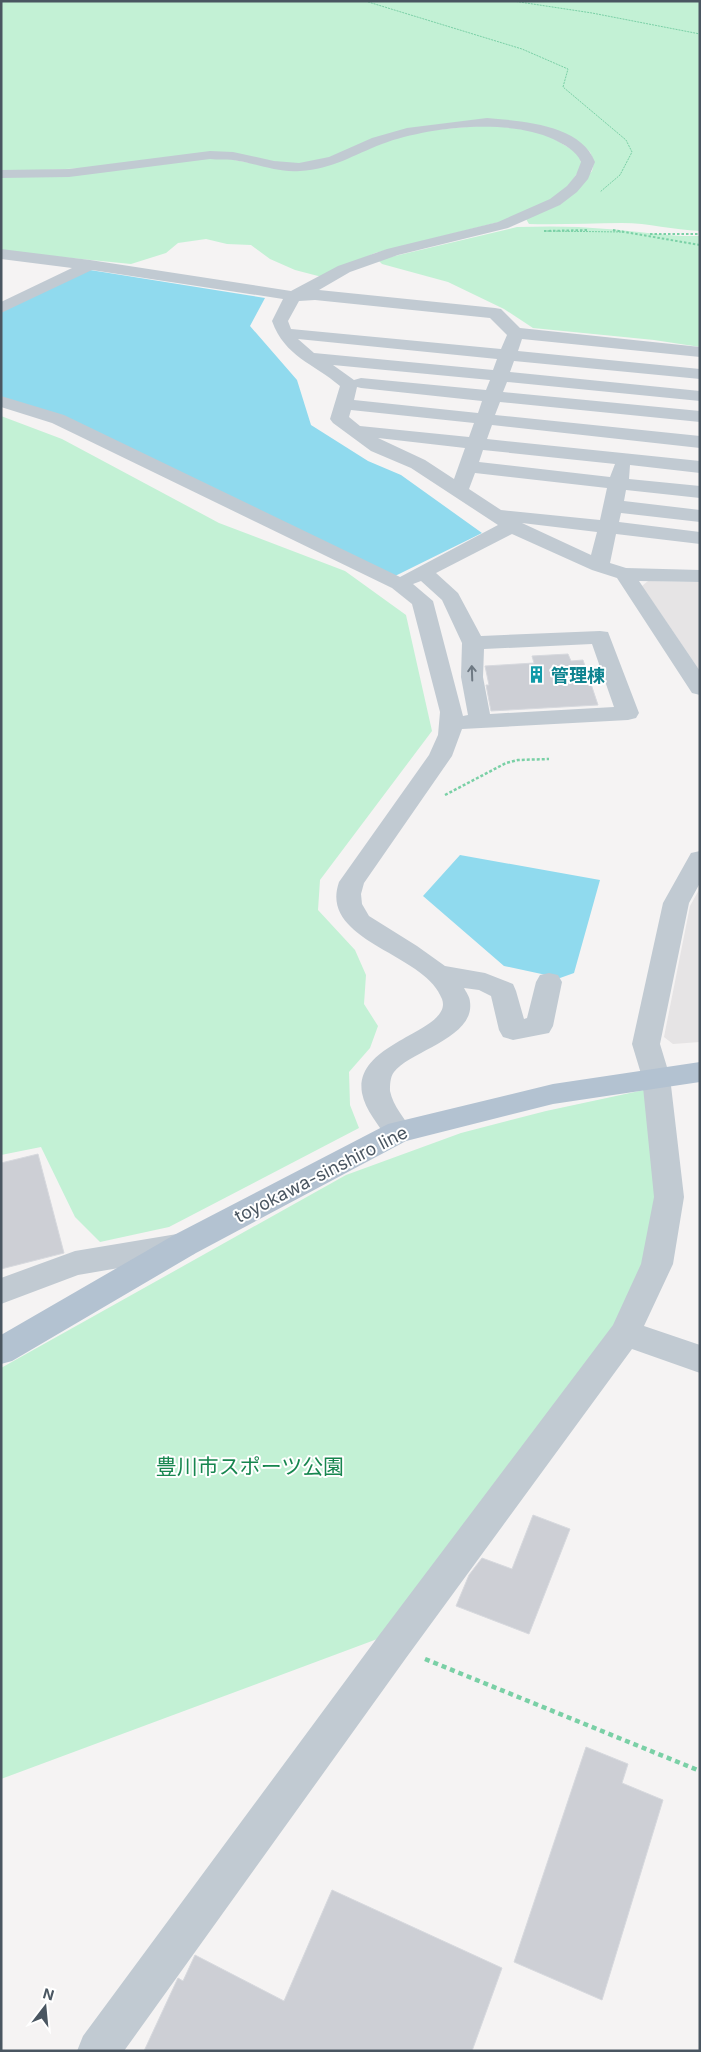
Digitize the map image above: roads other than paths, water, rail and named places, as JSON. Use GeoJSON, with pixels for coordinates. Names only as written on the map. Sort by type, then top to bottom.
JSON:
{"type":"FeatureCollection","features":[{"type":"Feature","properties":{"kind":"main road","name":"toyokawa-sinshiro line"},"geometry":{"type":"LineString","coordinates":[[1,1350],[185,1244],[398,1132],[553,1094],[700,1072]]}},
{"type":"Feature","properties":{"kind":"street"},"geometry":{"type":"LineString","coordinates":[[1,174],[69,173],[210,155],[233,156],[274,165],[299,167],[333,161],[377,141],[407,132],[430,128],[487,122],[520,124],[543,129],[566,140],[585,154],[588,162],[587,168],[572,189],[555,202],[503,225],[374,258],[344,269],[289,303],[280,320],[285,333],[293,345],[309,357],[355,384],[700,417]]}},
{"type":"Feature","properties":{"kind":"street"},"geometry":{"type":"LineString","coordinates":[[1,254],[90,265],[289,303],[304,312]]}},
{"type":"Feature","properties":{"kind":"street"},"geometry":{"type":"LineString","coordinates":[[1,308],[90,265]]}},
{"type":"Feature","properties":{"kind":"street"},"geometry":{"type":"LineString","coordinates":[[289,303],[314,295],[495,313],[516,333]]}},
{"type":"Feature","properties":{"kind":"street"},"geometry":{"type":"LineString","coordinates":[[400,304],[370,363],[355,384],[339,420],[378,446],[418,464],[512,526],[599,566],[624,574],[700,576]]}},
{"type":"Feature","properties":{"kind":"street"},"geometry":{"type":"LineString","coordinates":[[285,333],[387,330],[508,354],[700,374]]}},
{"type":"Feature","properties":{"kind":"street"},"geometry":{"type":"LineString","coordinates":[[487,330],[700,352]]}},
{"type":"Feature","properties":{"kind":"street"},"geometry":{"type":"LineString","coordinates":[[460,491],[516,333]]}},
{"type":"Feature","properties":{"kind":"street"},"geometry":{"type":"LineString","coordinates":[[599,566],[649,346]]}},
{"type":"Feature","properties":{"kind":"street"},"geometry":{"type":"LineString","coordinates":[[309,357],[700,396]]}},
{"type":"Feature","properties":{"kind":"street"},"geometry":{"type":"LineString","coordinates":[[1,402],[58,419],[81,429],[399,584],[422,602],[451,712],[452,723],[448,742],[352,882],[347,902],[352,913],[360,922],[437,974],[452,988],[457,1000],[457,1007],[452,1020],[440,1031],[392,1058],[382,1067],[376,1084],[377,1098],[398,1132]]}},
{"type":"Feature","properties":{"kind":"street"},"geometry":{"type":"LineString","coordinates":[[345,404],[700,442]]}},
{"type":"Feature","properties":{"kind":"street"},"geometry":{"type":"LineString","coordinates":[[352,430],[700,467]]}},
{"type":"Feature","properties":{"kind":"street"},"geometry":{"type":"LineString","coordinates":[[468,467],[700,492]]}},
{"type":"Feature","properties":{"kind":"street"},"geometry":{"type":"LineString","coordinates":[[613,506],[700,516]]}},
{"type":"Feature","properties":{"kind":"street"},"geometry":{"type":"LineString","coordinates":[[493,513],[700,538]]}},
{"type":"Feature","properties":{"kind":"street"},"geometry":{"type":"LineString","coordinates":[[399,584],[512,526]]}},
{"type":"Feature","properties":{"kind":"street"},"geometry":{"type":"LineString","coordinates":[[423,572],[451,597],[473,643],[472,677],[480,721]]}},
{"type":"Feature","properties":{"kind":"street"},"geometry":{"type":"LineString","coordinates":[[624,574],[692,665],[700,688]]}},
{"type":"Feature","properties":{"kind":"street"},"geometry":{"type":"LineString","coordinates":[[452,723],[628,713],[600,636],[473,643]]}},
{"type":"Feature","properties":{"kind":"street"},"geometry":{"type":"LineString","coordinates":[[98,2051],[393,1646],[625,1333],[656,1264],[669,1197],[656,1078],[652,1059],[646,1044],[676,903],[700,859]]}},
{"type":"Feature","properties":{"kind":"street"},"geometry":{"type":"LineString","coordinates":[[437,974],[485,982],[503,991],[513,1030],[538,1026],[549,982]]}},
{"type":"Feature","properties":{"kind":"street"},"geometry":{"type":"LineString","coordinates":[[1,1291],[75,1263],[185,1244]]}},
{"type":"Feature","properties":{"kind":"street"},"geometry":{"type":"LineString","coordinates":[[625,1333],[700,1359]]}},
{"type":"Feature","properties":{"kind":"water"},"geometry":{"type":"Polygon","coordinates":[[[90,270],[265,298],[250,326],[297,380],[311,425],[368,461],[401,475],[482,533],[391,578],[1,398],[1,312],[90,270]]]}},
{"type":"Feature","properties":{"kind":"water"},"geometry":{"type":"Polygon","coordinates":[[[460,855],[600,880],[574,973],[560,978],[504,966],[423,896],[460,855]]]}},
{"type":"Feature","properties":{"kind":"place","name":"管理棟"},"geometry":{"type":"Point","coordinates":[537,675]}},
{"type":"Feature","properties":{"kind":"park label","name":"豊川市スポーツ公園"},"geometry":{"type":"Point","coordinates":[250,1466]}}]}
